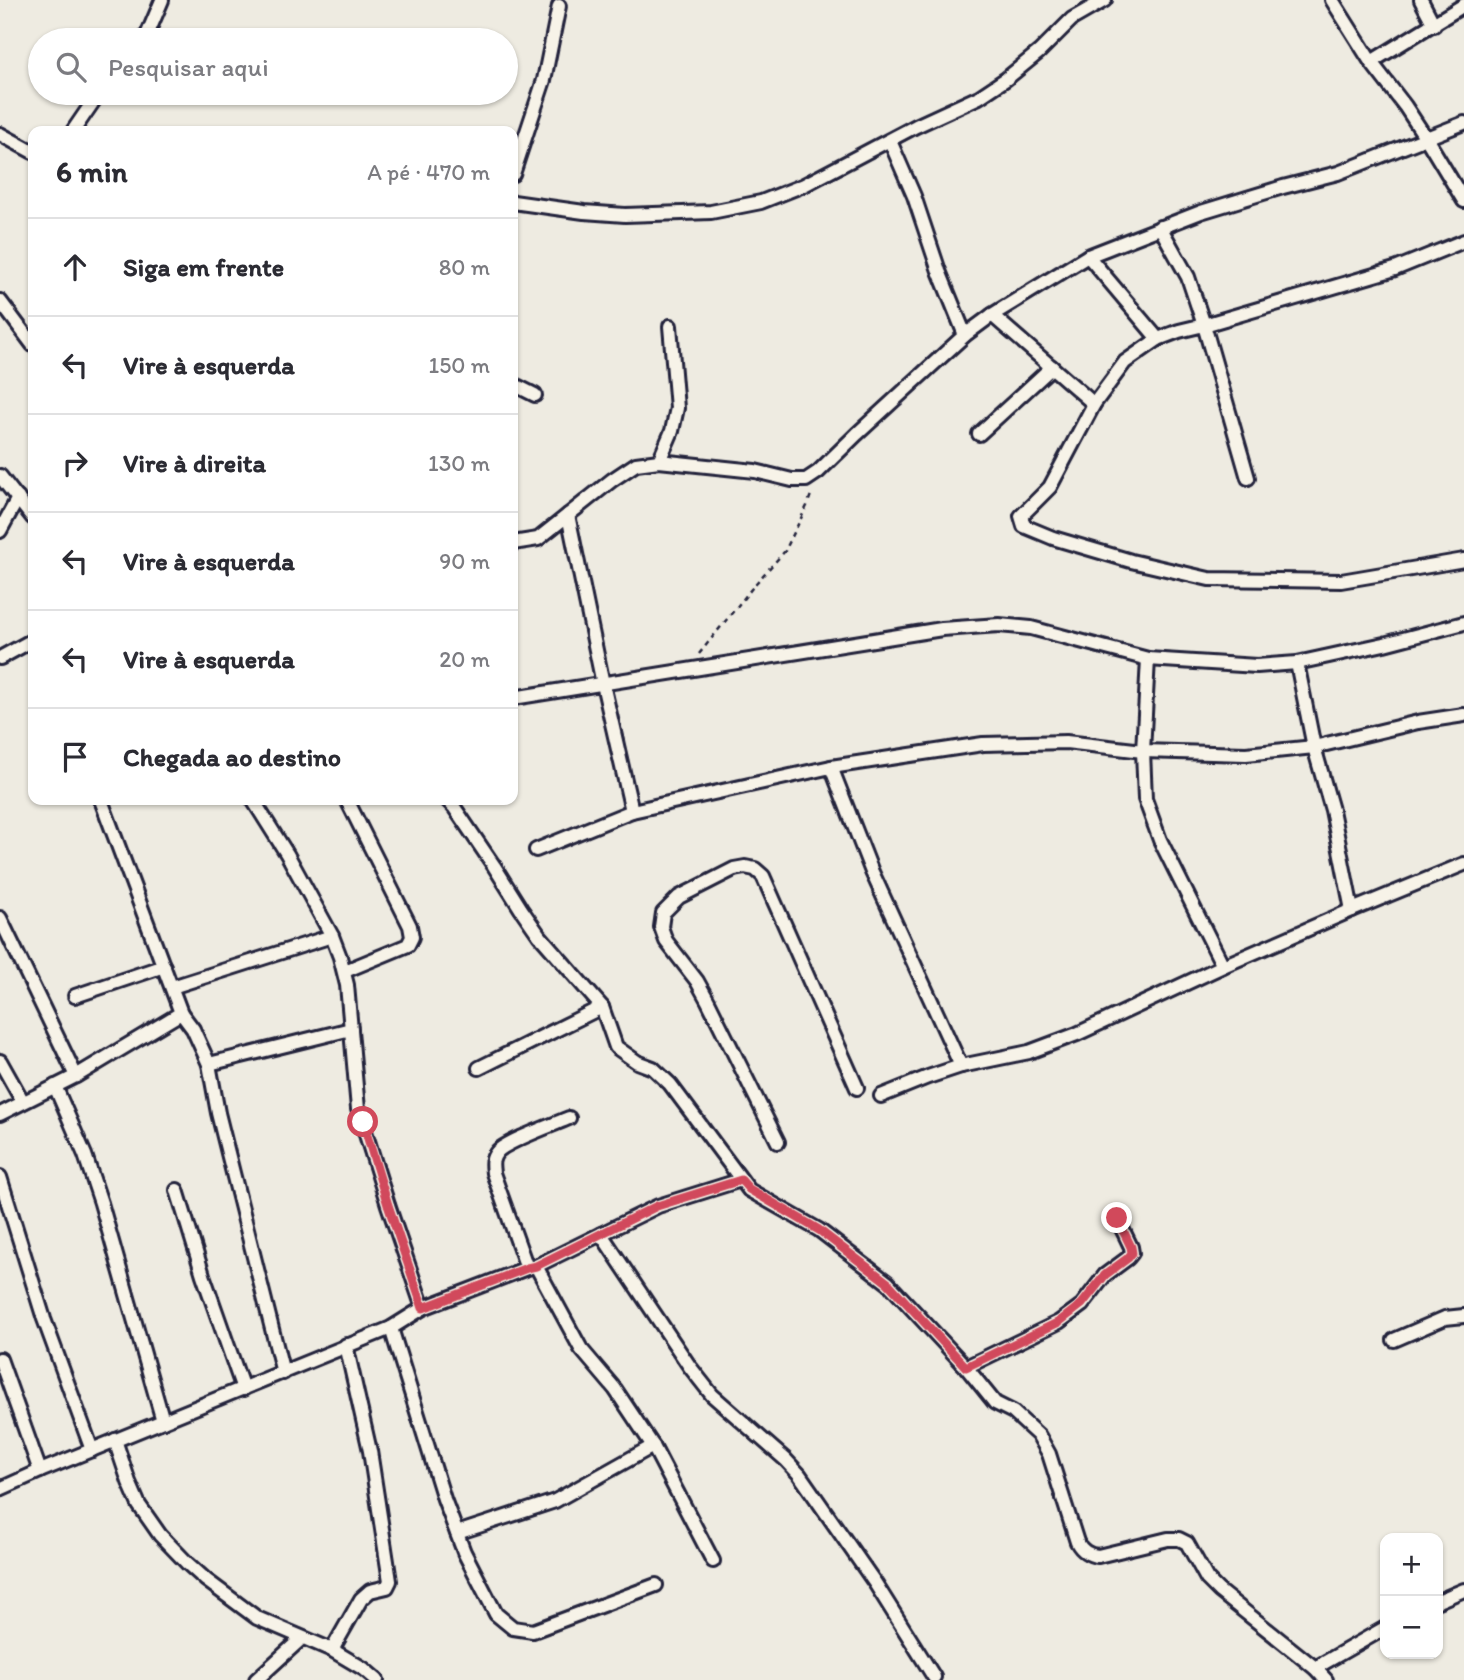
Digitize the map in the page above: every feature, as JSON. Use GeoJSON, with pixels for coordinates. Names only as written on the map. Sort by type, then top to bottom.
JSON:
{"type":"FeatureCollection","features":[{"type":"Feature","properties":{"kind":"street"},"geometry":{"type":"LineString","coordinates":[[150,28],[162,0]]}},
{"type":"Feature","properties":{"kind":"street"},"geometry":{"type":"LineString","coordinates":[[518,203],[625,215],[711,212],[761,202],[793,189],[890,141],[916,125],[979,97],[1039,52],[1072,19],[1105,0]]}},
{"type":"Feature","properties":{"kind":"street"},"geometry":{"type":"LineString","coordinates":[[1332,0],[1371,62],[1405,106],[1464,201]]}},
{"type":"Feature","properties":{"kind":"street"},"geometry":{"type":"LineString","coordinates":[[1421,0],[1434,25]]}},
{"type":"Feature","properties":{"kind":"street"},"geometry":{"type":"LineString","coordinates":[[1371,62],[1464,5]]}},
{"type":"Feature","properties":{"kind":"street"},"geometry":{"type":"LineString","coordinates":[[518,159],[544,80],[559,6]]}},
{"type":"Feature","properties":{"kind":"street"},"geometry":{"type":"LineString","coordinates":[[76,126],[91,105]]}},
{"type":"Feature","properties":{"kind":"street"},"geometry":{"type":"LineString","coordinates":[[518,543],[538,539],[636,464],[659,461],[755,471],[792,480],[806,480],[818,472],[965,335],[992,315],[1088,256],[1201,212],[1338,173],[1464,123]]}},
{"type":"Feature","properties":{"kind":"street"},"geometry":{"type":"LineString","coordinates":[[0,134],[28,149]]}},
{"type":"Feature","properties":{"kind":"street"},"geometry":{"type":"LineString","coordinates":[[890,141],[914,196],[939,271],[965,335]]}},
{"type":"Feature","properties":{"kind":"street"},"geometry":{"type":"LineString","coordinates":[[1160,227],[1188,277],[1248,478]]}},
{"type":"Feature","properties":{"kind":"street"},"geometry":{"type":"LineString","coordinates":[[1464,241],[1395,269],[1158,339],[1125,362],[1094,404],[1050,487],[1021,516],[1024,526],[1054,538],[1131,561],[1209,579],[1341,581],[1464,560]]}},
{"type":"Feature","properties":{"kind":"street"},"geometry":{"type":"LineString","coordinates":[[1088,256],[1158,339]]}},
{"type":"Feature","properties":{"kind":"street"},"geometry":{"type":"LineString","coordinates":[[0,300],[28,338]]}},
{"type":"Feature","properties":{"kind":"street"},"geometry":{"type":"LineString","coordinates":[[992,315],[1094,404]]}},
{"type":"Feature","properties":{"kind":"street"},"geometry":{"type":"LineString","coordinates":[[659,461],[672,431],[677,408],[670,326]]}},
{"type":"Feature","properties":{"kind":"street"},"geometry":{"type":"LineString","coordinates":[[979,434],[1052,367]]}},
{"type":"Feature","properties":{"kind":"street"},"geometry":{"type":"LineString","coordinates":[[518,386],[535,395]]}},
{"type":"Feature","properties":{"kind":"street"},"geometry":{"type":"LineString","coordinates":[[0,476],[28,511]]}},
{"type":"Feature","properties":{"kind":"street"},"geometry":{"type":"LineString","coordinates":[[0,531],[18,498]]}},
{"type":"Feature","properties":{"kind":"street"},"geometry":{"type":"LineString","coordinates":[[568,515],[632,811]]}},
{"type":"Feature","properties":{"kind":"street"},"geometry":{"type":"LineString","coordinates":[[518,697],[942,629],[999,625],[1031,628],[1148,659],[1257,666],[1297,663],[1463,624]]}},
{"type":"Feature","properties":{"kind":"street"},"geometry":{"type":"LineString","coordinates":[[0,658],[28,643]]}},
{"type":"Feature","properties":{"kind":"street"},"geometry":{"type":"LineString","coordinates":[[1148,659],[1143,751],[1146,799],[1160,840],[1223,966]]}},
{"type":"Feature","properties":{"kind":"street"},"geometry":{"type":"LineString","coordinates":[[1297,663],[1314,747],[1332,810],[1352,910]]}},
{"type":"Feature","properties":{"kind":"street"},"geometry":{"type":"LineString","coordinates":[[536,850],[632,811],[831,767],[983,744],[1066,742],[1143,751],[1247,754],[1314,747],[1418,722],[1464,715]]}},
{"type":"Feature","properties":{"kind":"street"},"geometry":{"type":"LineString","coordinates":[[831,767],[872,872],[961,1066]]}},
{"type":"Feature","properties":{"kind":"street"},"geometry":{"type":"LineString","coordinates":[[102,805],[181,1013],[193,1029],[209,1064],[218,1113],[283,1373]]}},
{"type":"Feature","properties":{"kind":"street"},"geometry":{"type":"LineString","coordinates":[[256,805],[287,854],[332,936],[345,971],[358,1109],[423,1308]]}},
{"type":"Feature","properties":{"kind":"street"},"geometry":{"type":"LineString","coordinates":[[345,971],[408,945],[412,937],[410,926],[350,805]]}},
{"type":"Feature","properties":{"kind":"street"},"geometry":{"type":"LineString","coordinates":[[452,805],[539,934],[602,1007],[616,1047],[638,1062],[653,1068],[670,1084],[749,1189],[819,1230],[888,1283],[966,1367],[995,1403],[1013,1412],[1040,1436],[1049,1454],[1077,1542],[1082,1550],[1098,1556],[1168,1539],[1179,1539],[1187,1543],[1207,1579],[1219,1591],[1315,1668],[1326,1680]]}},
{"type":"Feature","properties":{"kind":"street"},"geometry":{"type":"LineString","coordinates":[[881,1097],[961,1066],[1029,1052],[1077,1034],[1223,966],[1464,864]]}},
{"type":"Feature","properties":{"kind":"street"},"geometry":{"type":"LineString","coordinates":[[778,1142],[708,1001],[666,942],[661,927],[663,913],[678,897],[734,869],[755,869],[762,876],[857,1088]]}},
{"type":"Feature","properties":{"kind":"street"},"geometry":{"type":"LineString","coordinates":[[0,918],[76,1076]]}},
{"type":"Feature","properties":{"kind":"street"},"geometry":{"type":"LineString","coordinates":[[172,987],[332,936]]}},
{"type":"Feature","properties":{"kind":"street"},"geometry":{"type":"LineString","coordinates":[[75,996],[164,966]]}},
{"type":"Feature","properties":{"kind":"street"},"geometry":{"type":"LineString","coordinates":[[479,1068],[602,1007]]}},
{"type":"Feature","properties":{"kind":"street"},"geometry":{"type":"LineString","coordinates":[[0,1114],[76,1076],[181,1013]]}},
{"type":"Feature","properties":{"kind":"street"},"geometry":{"type":"LineString","coordinates":[[209,1064],[351,1029]]}},
{"type":"Feature","properties":{"kind":"street"},"geometry":{"type":"LineString","coordinates":[[0,1061],[23,1102]]}},
{"type":"Feature","properties":{"kind":"street"},"geometry":{"type":"LineString","coordinates":[[55,1086],[93,1179],[163,1421]]}},
{"type":"Feature","properties":{"kind":"street"},"geometry":{"type":"LineString","coordinates":[[569,1118],[498,1150],[492,1162],[493,1173],[531,1267],[581,1349],[615,1389],[653,1446],[713,1560]]}},
{"type":"Feature","properties":{"kind":"street"},"geometry":{"type":"LineString","coordinates":[[0,1177],[44,1319],[92,1450]]}},
{"type":"Feature","properties":{"kind":"street"},"geometry":{"type":"LineString","coordinates":[[0,1489],[391,1328],[423,1308],[531,1267],[657,1206],[741,1180]]}},
{"type":"Feature","properties":{"kind":"street"},"geometry":{"type":"LineString","coordinates":[[177,1190],[243,1389]]}},
{"type":"Feature","properties":{"kind":"street"},"geometry":{"type":"LineString","coordinates":[[966,1367],[1059,1322],[1082,1304],[1105,1275],[1132,1253],[1117,1218]]}},
{"type":"Feature","properties":{"kind":"street"},"geometry":{"type":"LineString","coordinates":[[601,1234],[690,1367],[712,1395],[799,1474],[875,1583],[934,1676]]}},
{"type":"Feature","properties":{"kind":"street"},"geometry":{"type":"LineString","coordinates":[[1394,1340],[1445,1318],[1464,1316]]}},
{"type":"Feature","properties":{"kind":"street"},"geometry":{"type":"LineString","coordinates":[[391,1328],[444,1499],[464,1552],[496,1614],[513,1628],[533,1631],[656,1585]]}},
{"type":"Feature","properties":{"kind":"street"},"geometry":{"type":"LineString","coordinates":[[332,1650],[361,1599],[370,1591],[387,1587],[390,1581],[370,1451],[346,1345]]}},
{"type":"Feature","properties":{"kind":"street"},"geometry":{"type":"LineString","coordinates":[[0,1359],[40,1471]]}},
{"type":"Feature","properties":{"kind":"street"},"geometry":{"type":"LineString","coordinates":[[115,1440],[139,1505],[160,1535],[187,1563],[257,1618],[332,1650],[377,1680]]}},
{"type":"Feature","properties":{"kind":"street"},"geometry":{"type":"LineString","coordinates":[[457,1533],[555,1501],[653,1446]]}},
{"type":"Feature","properties":{"kind":"street"},"geometry":{"type":"LineString","coordinates":[[1443,1599],[1464,1590]]}},
{"type":"Feature","properties":{"kind":"street"},"geometry":{"type":"LineString","coordinates":[[1315,1668],[1380,1631]]}},
{"type":"Feature","properties":{"kind":"street"},"geometry":{"type":"LineString","coordinates":[[256,1680],[302,1638]]}},
{"type":"Feature","properties":{"kind":"path"},"geometry":{"type":"LineString","coordinates":[[687,669],[785,551],[807,506],[818,472]]}},
{"type":"Feature","properties":{"kind":"route"},"geometry":{"type":"LineString","coordinates":[[363,1122],[423,1308],[536,1266],[657,1206],[741,1180],[749,1189],[819,1230],[864,1263],[888,1283],[966,1367],[1059,1322],[1082,1304],[1105,1275],[1132,1253],[1117,1218]]}}]}
